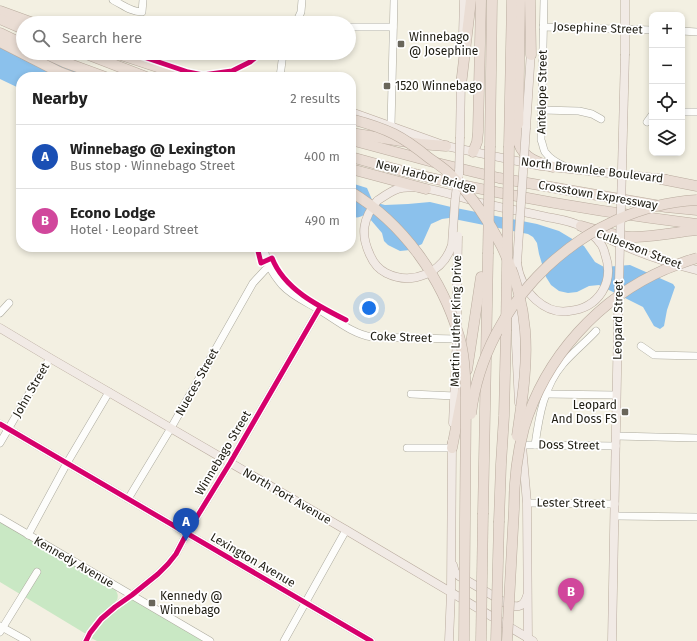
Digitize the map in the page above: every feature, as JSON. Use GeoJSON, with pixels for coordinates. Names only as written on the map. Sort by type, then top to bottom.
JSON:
{"type":"FeatureCollection","features":[{"type":"Feature","properties":{"kind":"highway"},"geometry":{"type":"LineString","coordinates":[[461,85],[471,0]]}},
{"type":"Feature","properties":{"kind":"highway"},"geometry":{"type":"LineString","coordinates":[[473,152],[477,142],[478,132],[480,0]]}},
{"type":"Feature","properties":{"kind":"highway"},"geometry":{"type":"LineString","coordinates":[[481,641],[483,513],[482,274],[488,254],[492,0]]}},
{"type":"Feature","properties":{"kind":"highway"},"geometry":{"type":"LineString","coordinates":[[496,641],[501,464],[504,416],[512,0]]}},
{"type":"Feature","properties":{"kind":"highway"},"geometry":{"type":"LineString","coordinates":[[520,0],[519,145],[526,155],[536,161],[553,167]]}},
{"type":"Feature","properties":{"kind":"highway"},"geometry":{"type":"LineString","coordinates":[[530,0],[531,55]]}},
{"type":"Feature","properties":{"kind":"highway"},"geometry":{"type":"LineString","coordinates":[[0,11],[16,17]]}},
{"type":"Feature","properties":{"kind":"highway"},"geometry":{"type":"LineString","coordinates":[[0,20],[16,26]]}},
{"type":"Feature","properties":{"kind":"highway"},"geometry":{"type":"LineString","coordinates":[[0,33],[16,41]]}},
{"type":"Feature","properties":{"kind":"highway"},"geometry":{"type":"LineString","coordinates":[[0,42],[16,50]]}},
{"type":"Feature","properties":{"kind":"highway"},"geometry":{"type":"LineString","coordinates":[[36,60],[61,72]]}},
{"type":"Feature","properties":{"kind":"highway"},"geometry":{"type":"LineString","coordinates":[[60,60],[91,72]]}},
{"type":"Feature","properties":{"kind":"highway"},"geometry":{"type":"LineString","coordinates":[[102,60],[133,72]]}},
{"type":"Feature","properties":{"kind":"highway"},"geometry":{"type":"LineString","coordinates":[[136,60],[173,72]]}},
{"type":"Feature","properties":{"kind":"highway"},"geometry":{"type":"LineString","coordinates":[[356,120],[371,124],[394,134],[421,151],[449,173],[471,197],[484,214],[500,240],[513,273],[522,304],[525,330],[525,372],[513,468],[514,509],[507,641]]}},
{"type":"Feature","properties":{"kind":"highway"},"geometry":{"type":"LineString","coordinates":[[356,134],[420,144],[446,146]]}},
{"type":"Feature","properties":{"kind":"highway","name":"New Harbor Bridge"},"geometry":{"type":"LineString","coordinates":[[356,141],[499,178]]}},
{"type":"Feature","properties":{"kind":"highway","name":"New Harbor Bridge"},"geometry":{"type":"LineString","coordinates":[[356,158],[426,177],[501,194]]}},
{"type":"Feature","properties":{"kind":"highway"},"geometry":{"type":"LineString","coordinates":[[356,170],[426,189]]}},
{"type":"Feature","properties":{"kind":"highway","name":"Crosstown Expressway"},"geometry":{"type":"LineString","coordinates":[[499,178],[666,207],[697,210]]}},
{"type":"Feature","properties":{"kind":"highway"},"geometry":{"type":"LineString","coordinates":[[661,179],[697,186]]}},
{"type":"Feature","properties":{"kind":"highway","name":"Crosstown Expressway"},"geometry":{"type":"LineString","coordinates":[[501,194],[642,217],[697,224]]}},
{"type":"Feature","properties":{"kind":"highway"},"geometry":{"type":"LineString","coordinates":[[356,195],[381,213],[412,246],[436,281],[448,305],[459,337],[464,364],[466,397],[464,641]]}},
{"type":"Feature","properties":{"kind":"highway"},"geometry":{"type":"LineString","coordinates":[[466,466],[472,408],[481,370],[497,332],[525,290],[550,263],[560,255],[591,233],[612,222],[644,209],[697,200]]}},
{"type":"Feature","properties":{"kind":"highway"},"geometry":{"type":"LineString","coordinates":[[581,226],[610,234],[632,237],[697,230]]}},
{"type":"Feature","properties":{"kind":"highway"},"geometry":{"type":"LineString","coordinates":[[514,491],[520,447],[533,404],[545,378],[571,340],[608,303],[636,284],[666,269],[697,258]]}},
{"type":"Feature","properties":{"kind":"highway"},"geometry":{"type":"LineString","coordinates":[[452,448],[483,286]]}},
{"type":"Feature","properties":{"kind":"main road","name":"Martin Luther King Drive"},"geometry":{"type":"LineString","coordinates":[[449,641],[451,592],[452,448],[457,339],[459,171],[464,0]]}},
{"type":"Feature","properties":{"kind":"main road"},"geometry":{"type":"LineString","coordinates":[[529,640],[527,594],[527,503],[520,420],[516,344],[517,263],[535,0]]}},
{"type":"Feature","properties":{"kind":"main road","name":"Leopard Street"},"geometry":{"type":"LineString","coordinates":[[612,641],[625,0]]}},
{"type":"Feature","properties":{"kind":"main road","name":"North Brownlee Boulevard"},"geometry":{"type":"LineString","coordinates":[[356,114],[446,146],[473,152],[553,167],[661,179],[697,181]]}},
{"type":"Feature","properties":{"kind":"main road","name":"Culberson Street"},"geometry":{"type":"LineString","coordinates":[[459,171],[455,201],[452,245],[451,251],[447,258],[432,272],[417,278],[396,277],[379,268],[372,260],[365,243],[364,234],[366,217],[378,201],[387,194],[396,190],[411,188],[426,189],[481,203],[562,220],[581,226],[622,245],[697,270]]}},
{"type":"Feature","properties":{"kind":"main road"},"geometry":{"type":"LineString","coordinates":[[517,263],[522,283],[534,299],[552,310],[566,312],[583,309],[594,301],[604,288],[607,279],[608,261],[600,242],[581,226]]}},
{"type":"Feature","properties":{"kind":"main road","name":"North Port Avenue"},"geometry":{"type":"LineString","coordinates":[[0,328],[346,530],[529,640]]}},
{"type":"Feature","properties":{"kind":"main road"},"geometry":{"type":"LineString","coordinates":[[451,556],[455,572],[459,576],[515,607],[519,606],[525,601],[527,594]]}},
{"type":"Feature","properties":{"kind":"street"},"geometry":{"type":"LineString","coordinates":[[113,0],[132,10],[142,12],[142,0]]}},
{"type":"Feature","properties":{"kind":"street"},"geometry":{"type":"LineString","coordinates":[[299,16],[302,0]]}},
{"type":"Feature","properties":{"kind":"street"},"geometry":{"type":"LineString","coordinates":[[391,126],[394,0]]}},
{"type":"Feature","properties":{"kind":"street","name":"Antelope Street"},"geometry":{"type":"LineString","coordinates":[[544,0],[541,140],[545,152],[558,164],[570,169]]}},
{"type":"Feature","properties":{"kind":"street"},"geometry":{"type":"LineString","coordinates":[[356,27],[393,27]]}},
{"type":"Feature","properties":{"kind":"street","name":"Josephine Street"},"geometry":{"type":"LineString","coordinates":[[544,27],[649,30]]}},
{"type":"Feature","properties":{"kind":"street"},"geometry":{"type":"LineString","coordinates":[[685,31],[697,32]]}},
{"type":"Feature","properties":{"kind":"street"},"geometry":{"type":"LineString","coordinates":[[281,72],[282,60]]}},
{"type":"Feature","properties":{"kind":"street"},"geometry":{"type":"LineString","coordinates":[[542,110],[579,111],[592,114],[601,119]]}},
{"type":"Feature","properties":{"kind":"street"},"geometry":{"type":"LineString","coordinates":[[685,112],[697,112]]}},
{"type":"Feature","properties":{"kind":"street","name":"Coke Street"},"geometry":{"type":"LineString","coordinates":[[265,252],[269,267],[283,286],[292,294],[353,331],[372,337],[457,339]]}},
{"type":"Feature","properties":{"kind":"street","name":"Nueces Street"},"geometry":{"type":"LineString","coordinates":[[128,498],[171,428],[253,283],[264,270],[269,267]]}},
{"type":"Feature","properties":{"kind":"street"},"geometry":{"type":"LineString","coordinates":[[0,313],[9,303]]}},
{"type":"Feature","properties":{"kind":"street","name":"Winnebago Street"},"geometry":{"type":"LineString","coordinates":[[132,596],[168,564],[176,554],[318,309]]}},
{"type":"Feature","properties":{"kind":"street"},"geometry":{"type":"LineString","coordinates":[[536,444],[546,394],[555,375],[562,365],[596,331]]}},
{"type":"Feature","properties":{"kind":"street"},"geometry":{"type":"LineString","coordinates":[[641,346],[654,355],[697,356]]}},
{"type":"Feature","properties":{"kind":"street","name":"John Street"},"geometry":{"type":"LineString","coordinates":[[0,443],[50,358]]}},
{"type":"Feature","properties":{"kind":"street"},"geometry":{"type":"LineString","coordinates":[[28,535],[67,463],[109,392]]}},
{"type":"Feature","properties":{"kind":"street"},"geometry":{"type":"LineString","coordinates":[[411,394],[455,396]]}},
{"type":"Feature","properties":{"kind":"street"},"geometry":{"type":"LineString","coordinates":[[546,394],[616,395]]}},
{"type":"Feature","properties":{"kind":"street","name":"Lexington Avenue"},"geometry":{"type":"LineString","coordinates":[[0,424],[372,641]]}},
{"type":"Feature","properties":{"kind":"street","name":"Doss Street"},"geometry":{"type":"LineString","coordinates":[[616,436],[697,438]]}},
{"type":"Feature","properties":{"kind":"street","name":"Doss Street"},"geometry":{"type":"LineString","coordinates":[[522,445],[616,446]]}},
{"type":"Feature","properties":{"kind":"street"},"geometry":{"type":"LineString","coordinates":[[407,448],[452,448]]}},
{"type":"Feature","properties":{"kind":"street","name":"Lester Street"},"geometry":{"type":"LineString","coordinates":[[527,503],[615,504]]}},
{"type":"Feature","properties":{"kind":"street","name":"Lester Street"},"geometry":{"type":"LineString","coordinates":[[615,516],[697,518]]}},
{"type":"Feature","properties":{"kind":"street","name":"Kennedy Avenue"},"geometry":{"type":"LineString","coordinates":[[0,518],[210,641]]}},
{"type":"Feature","properties":{"kind":"street"},"geometry":{"type":"LineString","coordinates":[[284,641],[346,530]]}},
{"type":"Feature","properties":{"kind":"street"},"geometry":{"type":"LineString","coordinates":[[27,641],[1,628],[37,572]]}},
{"type":"Feature","properties":{"kind":"street"},"geometry":{"type":"LineString","coordinates":[[86,641],[101,619],[115,607],[132,596]]}},
{"type":"Feature","properties":{"kind":"green space"},"geometry":{"type":"Polygon","coordinates":[[[0,522],[114,588],[118,597],[117,600],[97,619],[86,634],[0,582],[0,522]]]}},
{"type":"Feature","properties":{"kind":"green space"},"geometry":{"type":"Polygon","coordinates":[[[131,599],[203,641],[97,641],[91,638],[108,616],[131,599]]]}},
{"type":"Feature","properties":{"kind":"water"},"geometry":{"type":"Polygon","coordinates":[[[0,34],[16,47],[16,60],[55,60],[80,72],[16,72],[16,87],[0,79],[0,34]]]}},
{"type":"Feature","properties":{"kind":"water"},"geometry":{"type":"Polygon","coordinates":[[[356,185],[367,188],[373,202],[385,205],[430,202],[537,224],[559,231],[584,246],[595,262],[604,267],[630,265],[673,284],[675,287],[667,310],[664,326],[660,329],[654,326],[643,307],[599,285],[589,286],[577,292],[568,293],[559,291],[551,285],[546,277],[537,243],[533,237],[528,234],[449,218],[442,219],[431,224],[422,244],[410,250],[400,251],[388,245],[384,241],[382,233],[370,219],[364,215],[356,217],[356,185]]]}},
{"type":"Feature","properties":{"kind":"cycle path"},"geometry":{"type":"LineString","coordinates":[[153,60],[188,72]]}},
{"type":"Feature","properties":{"kind":"cycle path"},"geometry":{"type":"LineString","coordinates":[[225,72],[232,71],[252,60]]}},
{"type":"Feature","properties":{"kind":"cycle path"},"geometry":{"type":"LineString","coordinates":[[258,252],[261,263],[272,258],[277,269],[293,288],[324,309],[346,320]]}},
{"type":"Feature","properties":{"kind":"cycle path"},"geometry":{"type":"LineString","coordinates":[[86,641],[90,633],[101,619],[158,574],[176,554],[319,309]]}},
{"type":"Feature","properties":{"kind":"cycle path"},"geometry":{"type":"LineString","coordinates":[[0,424],[371,641]]}},
{"type":"Feature","properties":{"kind":"place","name":"Winnebago @ Josephine"},"geometry":{"type":"Point","coordinates":[401,44]}},
{"type":"Feature","properties":{"kind":"place","name":"1520 Winnebago"},"geometry":{"type":"Point","coordinates":[387,86]}},
{"type":"Feature","properties":{"kind":"place","name":"Leopard And Doss FS"},"geometry":{"type":"Point","coordinates":[625,412]}},
{"type":"Feature","properties":{"kind":"place","name":"Winnebago @ Lexington"},"geometry":{"type":"Point","coordinates":[186,541]}},
{"type":"Feature","properties":{"kind":"place","name":"Kennedy @ Winnebago"},"geometry":{"type":"Point","coordinates":[152,603]}},
{"type":"Feature","properties":{"kind":"place","name":"Econo Lodge"},"geometry":{"type":"Point","coordinates":[571,611]}}]}
